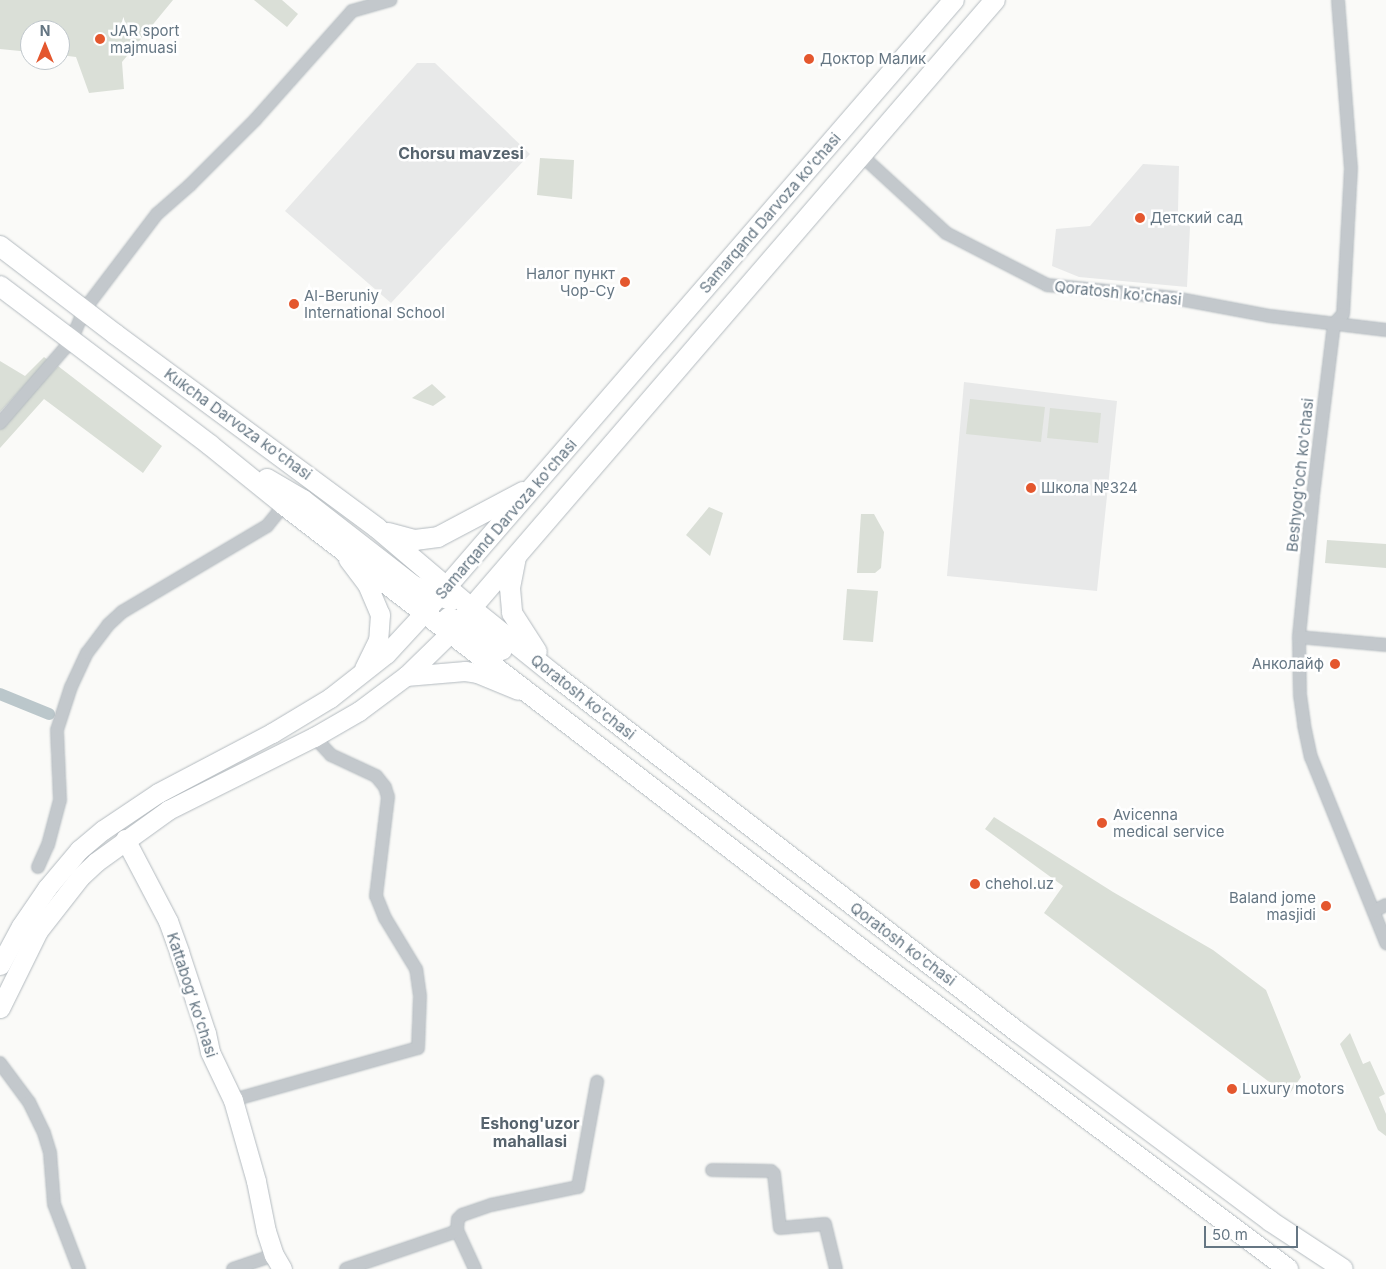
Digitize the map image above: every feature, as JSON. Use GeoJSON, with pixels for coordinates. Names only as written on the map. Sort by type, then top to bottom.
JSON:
{"type":"FeatureCollection","features":[{"type":"Feature","properties":{"kind":"main road"},"geometry":{"type":"LineString","coordinates":[[955,0],[978,19]]}},
{"type":"Feature","properties":{"kind":"main road","name":"Samarqand Darvoza ko'chasi"},"geometry":{"type":"LineString","coordinates":[[0,965],[37,901],[68,862],[90,840],[116,819],[158,793],[309,712],[352,683],[386,654],[443,592],[955,0]]}},
{"type":"Feature","properties":{"kind":"main road","name":"Samarqand Darvoza ko'chasi"},"geometry":{"type":"LineString","coordinates":[[0,1008],[38,931],[51,913],[80,877],[125,840],[168,810],[314,737],[359,711],[406,676],[460,621],[995,0]]}},
{"type":"Feature","properties":{"kind":"main road","name":"Kukcha Darvoza ko'chasi"},"geometry":{"type":"LineString","coordinates":[[0,246],[378,528],[443,592],[460,621]]}},
{"type":"Feature","properties":{"kind":"main road"},"geometry":{"type":"LineString","coordinates":[[0,286],[210,444],[284,506],[424,613]]}},
{"type":"Feature","properties":{"kind":"main road"},"geometry":{"type":"LineString","coordinates":[[210,444],[302,500],[414,586],[443,592]]}},
{"type":"Feature","properties":{"kind":"main road"},"geometry":{"type":"LineString","coordinates":[[378,528],[408,539],[431,540],[534,487]]}},
{"type":"Feature","properties":{"kind":"main road"},"geometry":{"type":"LineString","coordinates":[[342,550],[367,584],[380,614],[380,629],[375,648],[364,668],[352,683]]}},
{"type":"Feature","properties":{"kind":"main road"},"geometry":{"type":"LineString","coordinates":[[516,556],[510,588],[512,613],[521,632],[553,674]]}},
{"type":"Feature","properties":{"kind":"main road","name":"Qoratosh ko'chasi"},"geometry":{"type":"LineString","coordinates":[[424,613],[460,621],[553,674],[1115,1106],[1293,1236],[1343,1269]]}},
{"type":"Feature","properties":{"kind":"main road"},"geometry":{"type":"LineString","coordinates":[[460,621],[482,635],[599,726],[657,755]]}},
{"type":"Feature","properties":{"kind":"main road","name":"Qoratosh ko'chasi"},"geometry":{"type":"LineString","coordinates":[[460,621],[533,697],[1279,1267]]}},
{"type":"Feature","properties":{"kind":"main road"},"geometry":{"type":"LineString","coordinates":[[406,676],[453,670],[478,673],[533,697]]}},
{"type":"Feature","properties":{"kind":"main road"},"geometry":{"type":"LineString","coordinates":[[272,733],[267,740],[267,748],[274,754],[282,753]]}},
{"type":"Feature","properties":{"kind":"main road","name":"Kattabogʻ koʻchasi"},"geometry":{"type":"LineString","coordinates":[[125,840],[168,920],[206,1033],[210,1052],[233,1100],[247,1144],[278,1262]]}},
{"type":"Feature","properties":{"kind":"main road"},"geometry":{"type":"LineString","coordinates":[[1279,1267],[1293,1236]]}},
{"type":"Feature","properties":{"kind":"street"},"geometry":{"type":"LineString","coordinates":[[0,423],[71,340],[84,310],[157,214],[190,185],[255,120],[352,11],[390,0]]}},
{"type":"Feature","properties":{"kind":"street","name":"Beshyog'och ko'chasi"},"geometry":{"type":"LineString","coordinates":[[1338,0],[1351,168],[1343,314],[1334,324],[1314,489],[1299,637],[1302,710],[1311,757],[1386,942]]}},
{"type":"Feature","properties":{"kind":"street","name":"Qoratosh ko'chasi"},"geometry":{"type":"LineString","coordinates":[[861,155],[946,233],[1047,285],[1174,298],[1270,316],[1386,330]]}},
{"type":"Feature","properties":{"kind":"street"},"geometry":{"type":"LineString","coordinates":[[38,867],[48,845],[60,800],[57,730],[79,666],[96,639],[122,612],[267,526],[284,506]]}},
{"type":"Feature","properties":{"kind":"street"},"geometry":{"type":"LineString","coordinates":[[1299,637],[1386,646]]}},
{"type":"Feature","properties":{"kind":"street"},"geometry":{"type":"LineString","coordinates":[[233,1100],[418,1048],[420,996],[416,969],[385,918],[376,896],[388,797],[385,788],[376,776],[331,755],[314,737]]}},
{"type":"Feature","properties":{"kind":"street"},"geometry":{"type":"LineString","coordinates":[[1374,911],[1386,905]]}},
{"type":"Feature","properties":{"kind":"street"},"geometry":{"type":"LineString","coordinates":[[0,1064],[29,1102],[44,1132],[50,1153],[54,1204],[79,1269]]}},
{"type":"Feature","properties":{"kind":"street"},"geometry":{"type":"LineString","coordinates":[[475,1269],[457,1230],[458,1219],[462,1215],[491,1205],[578,1187],[597,1082]]}},
{"type":"Feature","properties":{"kind":"street"},"geometry":{"type":"LineString","coordinates":[[712,1170],[771,1172],[774,1174],[780,1228],[825,1224],[836,1269]]}},
{"type":"Feature","properties":{"kind":"street"},"geometry":{"type":"LineString","coordinates":[[346,1269],[457,1230]]}},
{"type":"Feature","properties":{"kind":"street"},"geometry":{"type":"LineString","coordinates":[[233,1269],[278,1262]]}},
{"type":"Feature","properties":{"kind":"shaded area","name":"JAR sport majmuasi"},"geometry":{"type":"Polygon","coordinates":[[[0,0],[173,0],[122,62],[124,89],[89,93],[76,57],[70,56],[70,20],[20,20],[20,51],[0,49],[0,0]]]}},
{"type":"Feature","properties":{"kind":"shaded area"},"geometry":{"type":"Polygon","coordinates":[[[254,0],[282,0],[298,14],[287,27],[254,0]]]}},
{"type":"Feature","properties":{"kind":"shaded area"},"geometry":{"type":"Polygon","coordinates":[[[417,63],[435,63],[530,154],[391,303],[285,211],[417,63]]]}},
{"type":"Feature","properties":{"kind":"shaded area"},"geometry":{"type":"Polygon","coordinates":[[[540,158],[574,160],[572,199],[537,195],[540,158]]]}},
{"type":"Feature","properties":{"kind":"shaded area","name":"Детский сад"},"geometry":{"type":"Polygon","coordinates":[[[1143,164],[1179,166],[1178,211],[1190,227],[1187,287],[1079,277],[1052,266],[1056,229],[1090,226],[1143,164]]]}},
{"type":"Feature","properties":{"kind":"shaded area"},"geometry":{"type":"Polygon","coordinates":[[[44,357],[48,360],[0,412],[0,361],[25,376],[44,357]]]}},
{"type":"Feature","properties":{"kind":"shaded area"},"geometry":{"type":"Polygon","coordinates":[[[58,366],[162,446],[143,473],[44,399],[0,448],[0,429],[58,366]]]}},
{"type":"Feature","properties":{"kind":"shaded area","name":"Школа №324"},"geometry":{"type":"Polygon","coordinates":[[[964,382],[1117,401],[1097,591],[947,576],[964,382]]]}},
{"type":"Feature","properties":{"kind":"shaded area"},"geometry":{"type":"Polygon","coordinates":[[[432,384],[446,397],[433,406],[412,398],[432,384]]]}},
{"type":"Feature","properties":{"kind":"shaded area"},"geometry":{"type":"Polygon","coordinates":[[[970,399],[1045,407],[1041,442],[966,434],[970,399]]]}},
{"type":"Feature","properties":{"kind":"shaded area"},"geometry":{"type":"Polygon","coordinates":[[[1050,408],[1101,413],[1098,443],[1047,438],[1050,408]]]}},
{"type":"Feature","properties":{"kind":"shaded area"},"geometry":{"type":"Polygon","coordinates":[[[709,507],[723,513],[710,556],[686,535],[709,507]]]}},
{"type":"Feature","properties":{"kind":"shaded area"},"geometry":{"type":"Polygon","coordinates":[[[861,514],[874,514],[884,532],[881,568],[875,573],[857,573],[861,514]]]}},
{"type":"Feature","properties":{"kind":"shaded area"},"geometry":{"type":"Polygon","coordinates":[[[1327,540],[1386,544],[1386,568],[1325,563],[1327,540]]]}},
{"type":"Feature","properties":{"kind":"shaded area"},"geometry":{"type":"Polygon","coordinates":[[[847,589],[878,591],[873,642],[843,640],[847,589]]]}},
{"type":"Feature","properties":{"kind":"shaded area"},"geometry":{"type":"Polygon","coordinates":[[[994,817],[1113,892],[1213,950],[1266,990],[1301,1077],[1288,1096],[1044,913],[1063,886],[985,829],[994,817]]]}},
{"type":"Feature","properties":{"kind":"shaded area"},"geometry":{"type":"Polygon","coordinates":[[[1350,1033],[1363,1064],[1370,1061],[1385,1094],[1379,1097],[1386,1114],[1386,1136],[1378,1130],[1340,1044],[1350,1033]]]}},
{"type":"Feature","properties":{"kind":"waterway"},"geometry":{"type":"LineString","coordinates":[[0,694],[49,714]]}},
{"type":"Feature","properties":{"kind":"place","name":"JAR sport majmuasi"},"geometry":{"type":"Point","coordinates":[100,39]}},
{"type":"Feature","properties":{"kind":"place","name":"Доктор Малик"},"geometry":{"type":"Point","coordinates":[809,59]}},
{"type":"Feature","properties":{"kind":"place","name":"Детский сад"},"geometry":{"type":"Point","coordinates":[1140,218]}},
{"type":"Feature","properties":{"kind":"place","name":"Налог пункт Чор-Су"},"geometry":{"type":"Point","coordinates":[625,282]}},
{"type":"Feature","properties":{"kind":"place","name":"Al-Beruniy International School"},"geometry":{"type":"Point","coordinates":[294,304]}},
{"type":"Feature","properties":{"kind":"place","name":"Школа №324"},"geometry":{"type":"Point","coordinates":[1031,488]}},
{"type":"Feature","properties":{"kind":"place","name":"Анколайф"},"geometry":{"type":"Point","coordinates":[1335,664]}},
{"type":"Feature","properties":{"kind":"place","name":"Avicenna medical service"},"geometry":{"type":"Point","coordinates":[1102,823]}},
{"type":"Feature","properties":{"kind":"place","name":"chehol.uz"},"geometry":{"type":"Point","coordinates":[975,884]}},
{"type":"Feature","properties":{"kind":"place","name":"Baland jome masjidi"},"geometry":{"type":"Point","coordinates":[1326,906]}},
{"type":"Feature","properties":{"kind":"place","name":"Luxury motors"},"geometry":{"type":"Point","coordinates":[1232,1089]}},
{"type":"Feature","properties":{"kind":"district","name":"Chorsu mavzesi"},"geometry":{"type":"Point","coordinates":[461,153]}},
{"type":"Feature","properties":{"kind":"district","name":"Eshong'uzor mahallasi"},"geometry":{"type":"Point","coordinates":[530,1132]}}]}
